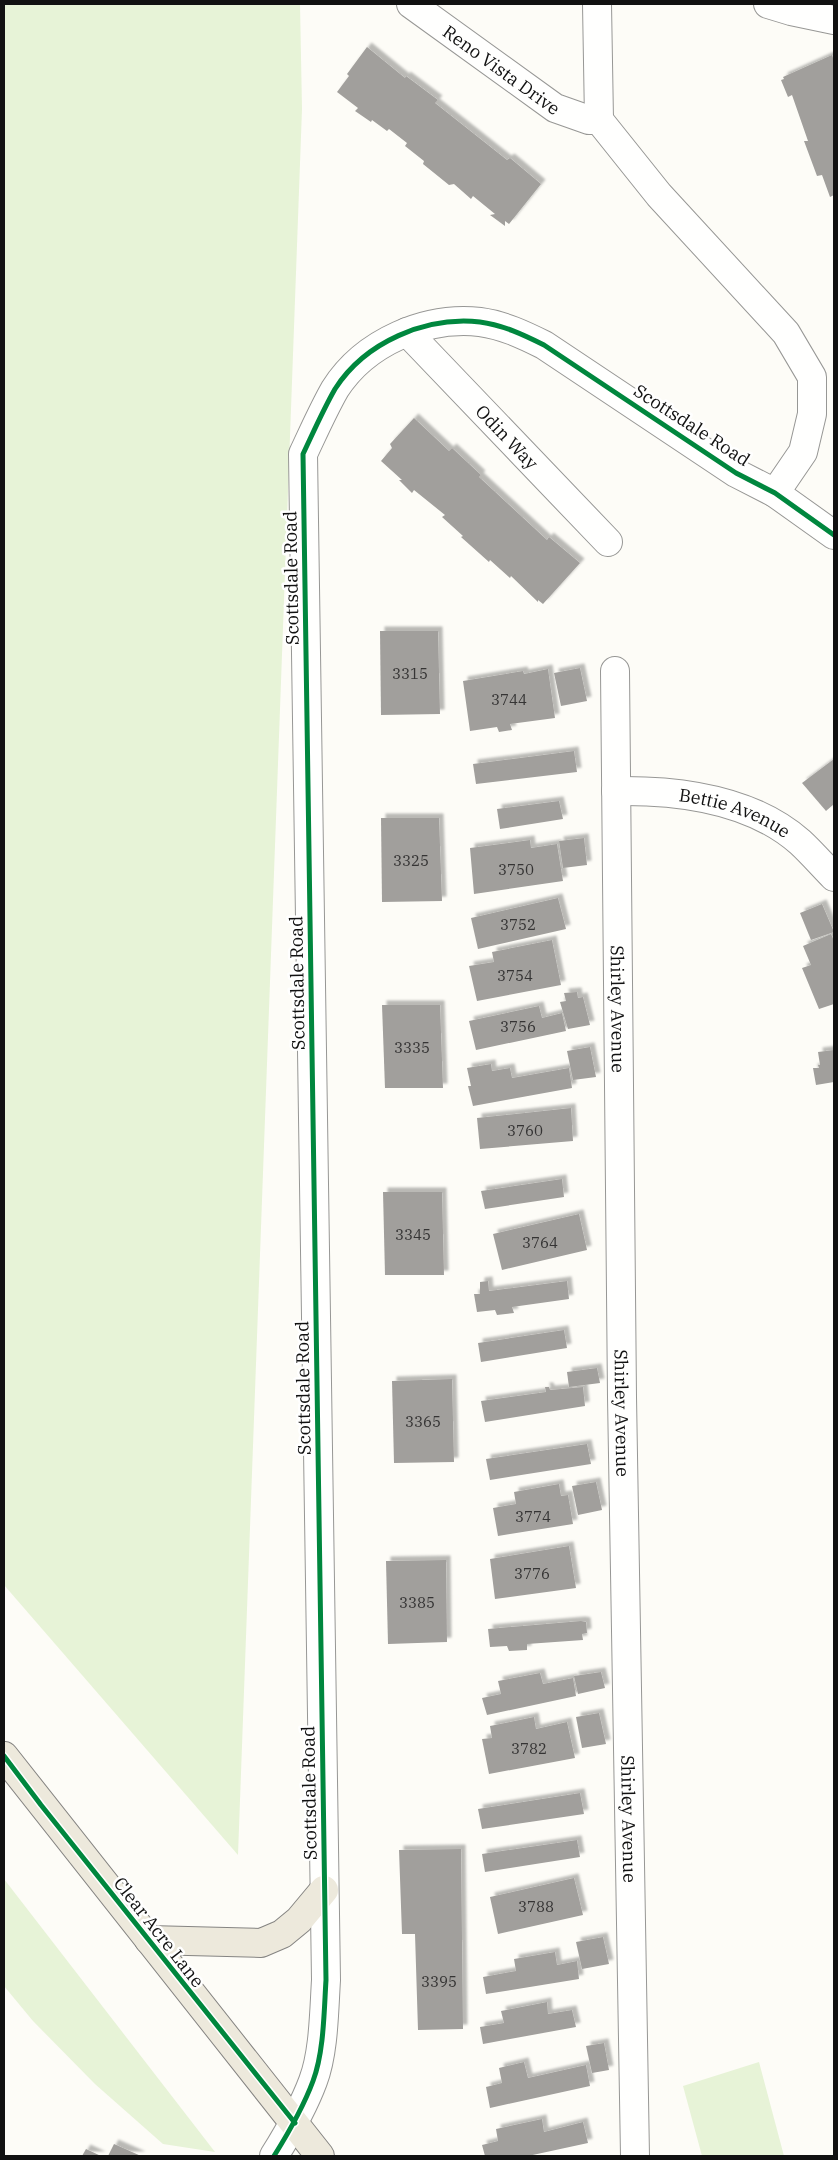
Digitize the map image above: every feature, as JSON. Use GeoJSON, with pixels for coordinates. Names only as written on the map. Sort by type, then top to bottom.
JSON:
{"type":"FeatureCollection","features":[{"type":"Feature","properties":{"kind":"main road","name":"Clear Acre Lane"},"geometry":{"type":"LineString","coordinates":[[4,1756],[320,2156]]}},
{"type":"Feature","properties":{"kind":"main road"},"geometry":{"type":"LineString","coordinates":[[149,1940],[261,1943],[282,1934],[298,1920],[324,1890]]}},
{"type":"Feature","properties":{"kind":"street","name":"Reno Vista Drive"},"geometry":{"type":"LineString","coordinates":[[411,4],[555,108],[589,120],[599,120]]}},
{"type":"Feature","properties":{"kind":"street"},"geometry":{"type":"LineString","coordinates":[[598,4],[599,120],[659,195],[786,333],[812,377],[812,414],[804,452],[775,493]]}},
{"type":"Feature","properties":{"kind":"street"},"geometry":{"type":"LineString","coordinates":[[768,4],[834,20]]}},
{"type":"Feature","properties":{"kind":"street","name":"Scottsdale Road"},"geometry":{"type":"LineString","coordinates":[[274,2156],[295,2123],[314,2079],[323,2030],[326,1980],[303,454],[336,388],[360,361],[391,339],[407,332],[442,323],[480,322],[513,330],[544,345],[736,473],[775,493],[834,534]]}},
{"type":"Feature","properties":{"kind":"street","name":"Odin Way"},"geometry":{"type":"LineString","coordinates":[[407,332],[608,542]]}},
{"type":"Feature","properties":{"kind":"street","name":"Shirley Avenue"},"geometry":{"type":"LineString","coordinates":[[615,671],[622,1416],[635,2156]]}},
{"type":"Feature","properties":{"kind":"street","name":"Bettie Avenue"},"geometry":{"type":"LineString","coordinates":[[616,791],[642,791],[682,795],[730,804],[765,818],[799,841],[834,878]]}},
{"type":"Feature","properties":{"kind":"green space"},"geometry":{"type":"Polygon","coordinates":[[[4,4],[300,4],[302,109],[238,1855],[4,1585],[4,4]]]}},
{"type":"Feature","properties":{"kind":"green space"},"geometry":{"type":"Polygon","coordinates":[[[4,1879],[215,2152],[163,2144],[95,2084],[33,2021],[4,1986],[4,1879]]]}},
{"type":"Feature","properties":{"kind":"green space"},"geometry":{"type":"Polygon","coordinates":[[[759,2062],[784,2156],[702,2156],[683,2086],[759,2062]]]}},
{"type":"Feature","properties":{"kind":"building"},"geometry":{"type":"Polygon","coordinates":[[[367,47],[405,78],[406,76],[438,100],[435,103],[507,160],[510,158],[541,184],[509,224],[505,221],[505,226],[490,215],[495,214],[473,196],[471,199],[454,184],[449,185],[423,164],[424,161],[405,146],[407,143],[389,129],[387,131],[355,111],[358,108],[337,92],[349,76],[347,74],[367,47]]]}},
{"type":"Feature","properties":{"kind":"building"},"geometry":{"type":"Polygon","coordinates":[[[832,55],[834,61],[834,195],[830,197],[822,175],[817,176],[804,141],[808,141],[792,95],[788,97],[781,80],[784,79],[783,77],[832,55]]]}},
{"type":"Feature","properties":{"kind":"building"},"geometry":{"type":"Polygon","coordinates":[[[414,418],[449,451],[452,448],[481,475],[479,477],[547,540],[549,537],[580,563],[543,604],[538,600],[538,602],[511,576],[510,578],[490,560],[489,562],[442,517],[445,515],[414,490],[412,493],[399,480],[402,480],[381,461],[392,448],[390,444],[414,418]]]}},
{"type":"Feature","properties":{"kind":"building"},"geometry":{"type":"Polygon","coordinates":[[[380,631],[438,631],[440,714],[381,715],[380,631]]]}},
{"type":"Feature","properties":{"kind":"building"},"geometry":{"type":"Polygon","coordinates":[[[580,668],[587,701],[561,706],[554,673],[580,668]]]}},
{"type":"Feature","properties":{"kind":"building"},"geometry":{"type":"Polygon","coordinates":[[[548,669],[555,718],[510,724],[512,730],[499,732],[497,727],[470,731],[463,681],[523,671],[524,674],[548,669]]]}},
{"type":"Feature","properties":{"kind":"building"},"geometry":{"type":"Polygon","coordinates":[[[574,751],[577,772],[476,784],[473,764],[574,751]]]}},
{"type":"Feature","properties":{"kind":"building"},"geometry":{"type":"Polygon","coordinates":[[[834,759],[834,804],[826,811],[802,783],[834,759]]]}},
{"type":"Feature","properties":{"kind":"building"},"geometry":{"type":"Polygon","coordinates":[[[559,801],[563,819],[500,829],[497,809],[559,801]]]}},
{"type":"Feature","properties":{"kind":"building"},"geometry":{"type":"Polygon","coordinates":[[[381,818],[439,818],[442,901],[382,902],[381,818]]]}},
{"type":"Feature","properties":{"kind":"building"},"geometry":{"type":"Polygon","coordinates":[[[584,838],[587,865],[563,868],[559,841],[584,838]]]}},
{"type":"Feature","properties":{"kind":"building"},"geometry":{"type":"Polygon","coordinates":[[[530,840],[531,848],[557,844],[563,881],[474,894],[470,848],[530,840]]]}},
{"type":"Feature","properties":{"kind":"building"},"geometry":{"type":"Polygon","coordinates":[[[558,898],[566,929],[478,949],[471,918],[558,898]]]}},
{"type":"Feature","properties":{"kind":"building"},"geometry":{"type":"Polygon","coordinates":[[[822,904],[834,932],[811,940],[800,913],[822,904]]]}},
{"type":"Feature","properties":{"kind":"building"},"geometry":{"type":"Polygon","coordinates":[[[831,934],[834,941],[834,1004],[819,1009],[802,968],[811,965],[803,946],[831,934]]]}},
{"type":"Feature","properties":{"kind":"building"},"geometry":{"type":"Polygon","coordinates":[[[552,940],[561,985],[477,1001],[469,966],[494,962],[492,952],[552,940]]]}},
{"type":"Feature","properties":{"kind":"building"},"geometry":{"type":"Polygon","coordinates":[[[577,992],[578,998],[583,997],[590,1025],[568,1029],[560,1002],[566,1001],[564,993],[577,992]]]}},
{"type":"Feature","properties":{"kind":"building"},"geometry":{"type":"Polygon","coordinates":[[[382,1005],[440,1005],[443,1088],[385,1088],[382,1005]]]}},
{"type":"Feature","properties":{"kind":"building"},"geometry":{"type":"Polygon","coordinates":[[[539,1006],[542,1018],[562,1013],[566,1031],[476,1050],[469,1021],[539,1006]]]}},
{"type":"Feature","properties":{"kind":"building"},"geometry":{"type":"Polygon","coordinates":[[[590,1047],[596,1077],[573,1080],[567,1051],[590,1047]]]}},
{"type":"Feature","properties":{"kind":"building"},"geometry":{"type":"Polygon","coordinates":[[[834,1050],[834,1082],[816,1085],[813,1068],[819,1068],[818,1065],[820,1065],[818,1052],[834,1050]]]}},
{"type":"Feature","properties":{"kind":"building"},"geometry":{"type":"Polygon","coordinates":[[[491,1064],[492,1071],[510,1068],[512,1078],[569,1068],[572,1088],[473,1106],[468,1086],[471,1086],[467,1068],[491,1064]]]}},
{"type":"Feature","properties":{"kind":"building"},"geometry":{"type":"Polygon","coordinates":[[[571,1108],[573,1141],[480,1149],[477,1118],[571,1108]]]}},
{"type":"Feature","properties":{"kind":"building"},"geometry":{"type":"Polygon","coordinates":[[[562,1179],[564,1197],[485,1209],[481,1191],[562,1179]]]}},
{"type":"Feature","properties":{"kind":"building"},"geometry":{"type":"Polygon","coordinates":[[[383,1192],[442,1192],[444,1275],[385,1275],[383,1192]]]}},
{"type":"Feature","properties":{"kind":"building"},"geometry":{"type":"Polygon","coordinates":[[[579,1214],[587,1250],[502,1270],[493,1234],[579,1214]]]}},
{"type":"Feature","properties":{"kind":"building"},"geometry":{"type":"Polygon","coordinates":[[[488,1281],[489,1291],[567,1281],[569,1299],[512,1307],[514,1313],[497,1315],[495,1310],[477,1312],[474,1294],[480,1294],[480,1282],[488,1281]]]}},
{"type":"Feature","properties":{"kind":"building"},"geometry":{"type":"Polygon","coordinates":[[[564,1330],[567,1348],[481,1362],[478,1343],[564,1330]]]}},
{"type":"Feature","properties":{"kind":"building"},"geometry":{"type":"Polygon","coordinates":[[[597,1368],[600,1383],[569,1387],[567,1372],[597,1368]]]}},
{"type":"Feature","properties":{"kind":"building"},"geometry":{"type":"Polygon","coordinates":[[[452,1379],[454,1462],[394,1463],[392,1381],[452,1379]]]}},
{"type":"Feature","properties":{"kind":"building"},"geometry":{"type":"Polygon","coordinates":[[[545,1387],[549,1387],[550,1390],[583,1387],[585,1406],[485,1422],[481,1401],[546,1392],[545,1387]]]}},
{"type":"Feature","properties":{"kind":"building"},"geometry":{"type":"Polygon","coordinates":[[[587,1444],[591,1464],[490,1480],[486,1459],[587,1444]]]}},
{"type":"Feature","properties":{"kind":"building"},"geometry":{"type":"Polygon","coordinates":[[[596,1482],[602,1510],[578,1515],[572,1486],[596,1482]]]}},
{"type":"Feature","properties":{"kind":"building"},"geometry":{"type":"Polygon","coordinates":[[[559,1484],[561,1496],[568,1495],[573,1524],[498,1536],[493,1508],[516,1504],[514,1492],[559,1484]]]}},
{"type":"Feature","properties":{"kind":"building"},"geometry":{"type":"Polygon","coordinates":[[[569,1546],[576,1588],[495,1599],[490,1559],[569,1546]]]}},
{"type":"Feature","properties":{"kind":"building"},"geometry":{"type":"Polygon","coordinates":[[[446,1560],[447,1642],[388,1644],[386,1561],[446,1560]]]}},
{"type":"Feature","properties":{"kind":"building"},"geometry":{"type":"Polygon","coordinates":[[[586,1622],[587,1633],[582,1634],[583,1640],[527,1644],[527,1650],[509,1651],[507,1646],[490,1647],[488,1629],[586,1622]]]}},
{"type":"Feature","properties":{"kind":"building"},"geometry":{"type":"Polygon","coordinates":[[[601,1672],[605,1688],[578,1694],[574,1676],[601,1672]]]}},
{"type":"Feature","properties":{"kind":"building"},"geometry":{"type":"Polygon","coordinates":[[[540,1673],[543,1684],[573,1678],[576,1696],[487,1715],[482,1698],[501,1694],[498,1681],[540,1673]]]}},
{"type":"Feature","properties":{"kind":"building"},"geometry":{"type":"Polygon","coordinates":[[[599,1713],[606,1744],[582,1748],[576,1717],[599,1713]]]}},
{"type":"Feature","properties":{"kind":"building"},"geometry":{"type":"Polygon","coordinates":[[[534,1717],[536,1729],[567,1722],[575,1758],[489,1774],[482,1739],[492,1738],[490,1726],[534,1717]]]}},
{"type":"Feature","properties":{"kind":"building"},"geometry":{"type":"Polygon","coordinates":[[[580,1793],[584,1814],[482,1829],[478,1809],[580,1793]]]}},
{"type":"Feature","properties":{"kind":"building"},"geometry":{"type":"Polygon","coordinates":[[[577,1840],[580,1857],[485,1872],[482,1854],[577,1840]]]}},
{"type":"Feature","properties":{"kind":"building"},"geometry":{"type":"Polygon","coordinates":[[[461,1849],[463,2029],[418,2030],[415,1934],[402,1934],[399,1850],[461,1849]]]}},
{"type":"Feature","properties":{"kind":"building"},"geometry":{"type":"Polygon","coordinates":[[[574,1878],[583,1915],[498,1934],[490,1897],[574,1878]]]}},
{"type":"Feature","properties":{"kind":"building"},"geometry":{"type":"Polygon","coordinates":[[[603,1937],[609,1964],[582,1969],[576,1942],[603,1937]]]}},
{"type":"Feature","properties":{"kind":"building"},"geometry":{"type":"Polygon","coordinates":[[[555,1952],[557,1965],[577,1961],[579,1979],[486,1994],[483,1977],[516,1971],[514,1959],[555,1952]]]}},
{"type":"Feature","properties":{"kind":"building"},"geometry":{"type":"Polygon","coordinates":[[[547,2002],[548,2014],[572,2010],[576,2027],[483,2044],[480,2027],[504,2023],[501,2011],[547,2002]]]}},
{"type":"Feature","properties":{"kind":"building"},"geometry":{"type":"Polygon","coordinates":[[[604,2043],[609,2070],[592,2073],[586,2046],[604,2043]]]}},
{"type":"Feature","properties":{"kind":"building"},"geometry":{"type":"Polygon","coordinates":[[[524,2062],[528,2078],[586,2065],[590,2086],[490,2108],[486,2087],[502,2083],[499,2068],[524,2062]]]}},
{"type":"Feature","properties":{"kind":"building"},"geometry":{"type":"Polygon","coordinates":[[[542,2119],[544,2132],[583,2122],[588,2143],[528,2156],[485,2156],[482,2145],[498,2141],[496,2129],[542,2119]]]}},
{"type":"Feature","properties":{"kind":"building"},"geometry":{"type":"Polygon","coordinates":[[[114,2144],[141,2156],[108,2156],[114,2144]]]}},
{"type":"Feature","properties":{"kind":"building"},"geometry":{"type":"Polygon","coordinates":[[[86,2149],[101,2156],[82,2156],[86,2149]]]}},
{"type":"Feature","properties":{"kind":"cycle path"},"geometry":{"type":"LineString","coordinates":[[274,2156],[300,2110],[317,2070],[323,2031],[326,1980],[303,454],[335,389],[348,372],[380,346],[418,328],[439,323],[459,321],[489,323],[521,334],[544,345],[736,473],[775,493],[834,535]]}},
{"type":"Feature","properties":{"kind":"cycle path"},"geometry":{"type":"LineString","coordinates":[[4,1756],[295,2123]]}}]}
